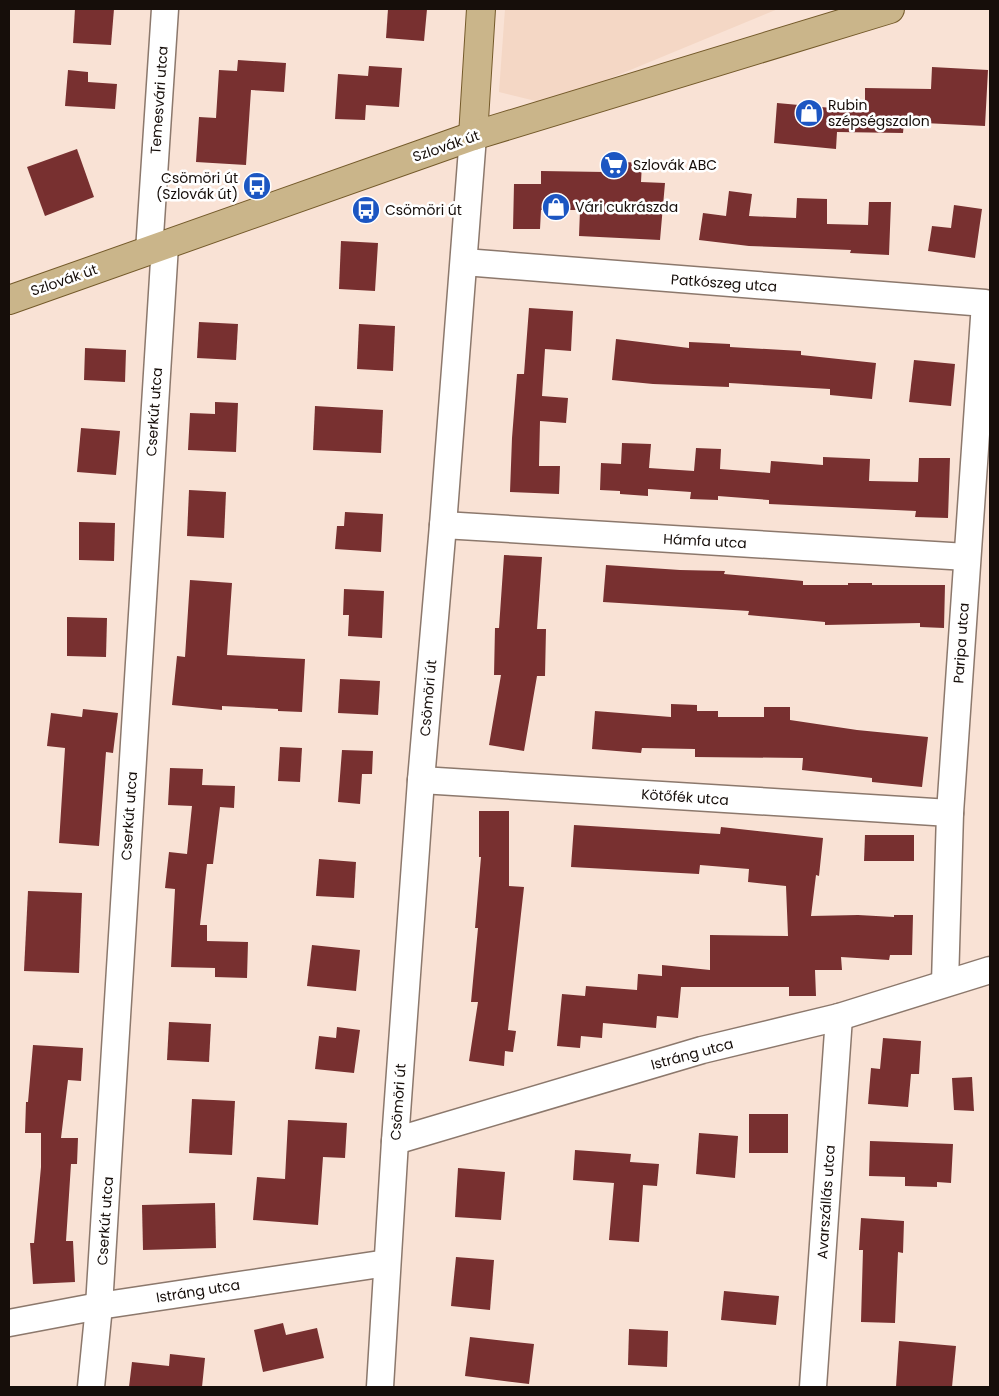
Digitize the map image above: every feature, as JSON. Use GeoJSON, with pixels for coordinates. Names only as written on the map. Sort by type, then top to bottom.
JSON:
{"type":"FeatureCollection","features":[{"type":"Feature","properties":{"kind":"main road","name":"Csömöri út"},"geometry":{"type":"LineString","coordinates":[[473,136],[481,9]]}},
{"type":"Feature","properties":{"kind":"main road","name":"Szlovák út"},"geometry":{"type":"LineString","coordinates":[[9,300],[473,136],[890,9]]}},
{"type":"Feature","properties":{"kind":"street","name":"Temesvári utca"},"geometry":{"type":"LineString","coordinates":[[157,248],[165,9]]}},
{"type":"Feature","properties":{"kind":"street","name":"Csömöri út"},"geometry":{"type":"LineString","coordinates":[[380,1387],[395,1141],[421,780],[473,136]]}},
{"type":"Feature","properties":{"kind":"street","name":"Cserkút utca"},"geometry":{"type":"LineString","coordinates":[[91,1387],[99,1306],[157,248]]}},
{"type":"Feature","properties":{"kind":"street","name":"Patkószeg utca"},"geometry":{"type":"LineString","coordinates":[[464,262],[985,303]]}},
{"type":"Feature","properties":{"kind":"street","name":"Paripa utca"},"geometry":{"type":"LineString","coordinates":[[944,983],[950,813],[985,303]]}},
{"type":"Feature","properties":{"kind":"street","name":"Hámfa utca"},"geometry":{"type":"LineString","coordinates":[[443,525],[967,557]]}},
{"type":"Feature","properties":{"kind":"street","name":"Kötőfék utca"},"geometry":{"type":"LineString","coordinates":[[421,780],[950,813]]}},
{"type":"Feature","properties":{"kind":"street","name":"Istráng utca"},"geometry":{"type":"LineString","coordinates":[[395,1141],[702,1050],[839,1016],[990,970]]}},
{"type":"Feature","properties":{"kind":"street","name":"Avarszállás utca"},"geometry":{"type":"LineString","coordinates":[[814,1387],[839,1016]]}},
{"type":"Feature","properties":{"kind":"street","name":"Istráng utca"},"geometry":{"type":"LineString","coordinates":[[9,1323],[99,1306],[387,1263]]}},
{"type":"Feature","properties":{"kind":"shaded area"},"geometry":{"type":"Polygon","coordinates":[[[505,9],[778,9],[548,104],[499,92],[505,9]]]}},
{"type":"Feature","properties":{"kind":"building"},"geometry":{"type":"Polygon","coordinates":[[[75,9],[114,9],[111,45],[73,43],[75,9]]]}},
{"type":"Feature","properties":{"kind":"building"},"geometry":{"type":"Polygon","coordinates":[[[388,9],[427,9],[424,41],[386,38],[388,9]]]}},
{"type":"Feature","properties":{"kind":"building"},"geometry":{"type":"Polygon","coordinates":[[[238,60],[286,63],[284,92],[251,90],[246,165],[196,162],[199,117],[216,118],[219,70],[237,71],[238,60]]]}},
{"type":"Feature","properties":{"kind":"building"},"geometry":{"type":"Polygon","coordinates":[[[369,66],[402,68],[399,107],[366,105],[365,120],[335,119],[338,74],[368,76],[369,66]]]}},
{"type":"Feature","properties":{"kind":"building"},"geometry":{"type":"Polygon","coordinates":[[[932,67],[988,70],[985,126],[904,122],[903,133],[837,132],[836,149],[774,143],[777,103],[865,111],[865,88],[931,89],[932,67]]]}},
{"type":"Feature","properties":{"kind":"building"},"geometry":{"type":"Polygon","coordinates":[[[68,70],[88,72],[88,82],[117,84],[115,109],[65,106],[68,70]]]}},
{"type":"Feature","properties":{"kind":"building"},"geometry":{"type":"Polygon","coordinates":[[[77,149],[94,197],[45,216],[27,167],[77,149]]]}},
{"type":"Feature","properties":{"kind":"building"},"geometry":{"type":"Polygon","coordinates":[[[607,161],[642,163],[641,182],[665,183],[660,240],[579,236],[580,210],[541,210],[540,229],[513,229],[514,184],[541,184],[541,171],[605,172],[607,161]]]}},
{"type":"Feature","properties":{"kind":"building"},"geometry":{"type":"Polygon","coordinates":[[[729,191],[752,194],[749,216],[796,218],[797,198],[827,199],[827,224],[868,225],[869,202],[891,202],[889,255],[850,253],[851,250],[749,246],[699,240],[703,213],[726,216],[729,191]]]}},
{"type":"Feature","properties":{"kind":"building"},"geometry":{"type":"Polygon","coordinates":[[[954,205],[982,209],[975,258],[928,251],[932,226],[951,228],[954,205]]]}},
{"type":"Feature","properties":{"kind":"building"},"geometry":{"type":"Polygon","coordinates":[[[341,241],[378,243],[375,291],[339,289],[341,241]]]}},
{"type":"Feature","properties":{"kind":"building"},"geometry":{"type":"Polygon","coordinates":[[[529,308],[573,311],[571,351],[545,349],[542,396],[568,398],[566,423],[540,421],[539,466],[560,466],[559,494],[510,492],[517,374],[524,374],[529,308]]]}},
{"type":"Feature","properties":{"kind":"building"},"geometry":{"type":"Polygon","coordinates":[[[199,322],[238,324],[236,360],[197,358],[199,322]]]}},
{"type":"Feature","properties":{"kind":"building"},"geometry":{"type":"Polygon","coordinates":[[[359,324],[395,326],[393,371],[357,369],[359,324]]]}},
{"type":"Feature","properties":{"kind":"building"},"geometry":{"type":"Polygon","coordinates":[[[616,339],[689,348],[689,342],[730,344],[730,347],[801,351],[801,355],[876,363],[872,399],[830,395],[830,389],[729,383],[729,387],[653,384],[612,380],[616,339]]]}},
{"type":"Feature","properties":{"kind":"building"},"geometry":{"type":"Polygon","coordinates":[[[85,348],[126,350],[125,382],[84,380],[85,348]]]}},
{"type":"Feature","properties":{"kind":"building"},"geometry":{"type":"Polygon","coordinates":[[[914,360],[955,364],[951,406],[909,402],[914,360]]]}},
{"type":"Feature","properties":{"kind":"building"},"geometry":{"type":"Polygon","coordinates":[[[215,402],[238,403],[236,452],[188,450],[190,413],[215,414],[215,402]]]}},
{"type":"Feature","properties":{"kind":"building"},"geometry":{"type":"Polygon","coordinates":[[[315,406],[383,410],[381,453],[313,450],[315,406]]]}},
{"type":"Feature","properties":{"kind":"building"},"geometry":{"type":"Polygon","coordinates":[[[81,428],[120,431],[116,475],[77,472],[81,428]]]}},
{"type":"Feature","properties":{"kind":"building"},"geometry":{"type":"Polygon","coordinates":[[[622,443],[651,444],[649,468],[694,471],[696,448],[721,449],[720,469],[770,473],[771,461],[823,465],[823,457],[870,459],[869,481],[918,482],[919,458],[950,458],[948,518],[915,517],[916,511],[769,504],[769,500],[718,496],[718,500],[690,499],[691,492],[648,489],[648,496],[600,490],[601,463],[621,464],[622,443]]]}},
{"type":"Feature","properties":{"kind":"building"},"geometry":{"type":"Polygon","coordinates":[[[189,490],[226,492],[224,538],[187,536],[189,490]]]}},
{"type":"Feature","properties":{"kind":"building"},"geometry":{"type":"Polygon","coordinates":[[[345,512],[383,514],[381,552],[335,549],[337,526],[344,526],[345,512]]]}},
{"type":"Feature","properties":{"kind":"building"},"geometry":{"type":"Polygon","coordinates":[[[79,522],[115,523],[114,561],[79,560],[79,522]]]}},
{"type":"Feature","properties":{"kind":"building"},"geometry":{"type":"Polygon","coordinates":[[[504,555],[542,557],[537,629],[546,629],[545,676],[537,676],[524,751],[489,745],[501,675],[494,675],[495,628],[499,628],[504,555]]]}},
{"type":"Feature","properties":{"kind":"building"},"geometry":{"type":"Polygon","coordinates":[[[606,565],[725,571],[724,574],[803,581],[803,585],[872,583],[872,585],[945,585],[944,628],[920,627],[920,623],[825,625],[825,622],[748,615],[749,611],[603,602],[606,565]]]}},
{"type":"Feature","properties":{"kind":"building"},"geometry":{"type":"Polygon","coordinates":[[[190,580],[232,583],[227,655],[305,659],[302,712],[222,706],[222,710],[172,705],[177,656],[185,657],[190,580]]]}},
{"type":"Feature","properties":{"kind":"building"},"geometry":{"type":"Polygon","coordinates":[[[344,589],[384,591],[382,638],[348,636],[349,615],[343,615],[344,589]]]}},
{"type":"Feature","properties":{"kind":"building"},"geometry":{"type":"Polygon","coordinates":[[[67,617],[107,618],[106,657],[67,656],[67,617]]]}},
{"type":"Feature","properties":{"kind":"building"},"geometry":{"type":"Polygon","coordinates":[[[340,679],[380,681],[378,715],[338,713],[340,679]]]}},
{"type":"Feature","properties":{"kind":"building"},"geometry":{"type":"Polygon","coordinates":[[[671,704],[697,705],[697,711],[718,711],[718,717],[764,717],[764,707],[790,707],[790,720],[857,730],[928,737],[922,787],[872,782],[872,778],[802,770],[803,758],[695,757],[695,749],[642,748],[641,753],[592,749],[595,711],[671,717],[671,704]]]}},
{"type":"Feature","properties":{"kind":"building"},"geometry":{"type":"Polygon","coordinates":[[[83,709],[118,713],[113,753],[106,752],[99,846],[59,843],[65,748],[47,746],[51,713],[82,717],[83,709]]]}},
{"type":"Feature","properties":{"kind":"building"},"geometry":{"type":"Polygon","coordinates":[[[280,747],[302,748],[300,782],[278,781],[280,747]]]}},
{"type":"Feature","properties":{"kind":"building"},"geometry":{"type":"Polygon","coordinates":[[[342,750],[373,751],[372,774],[362,774],[360,804],[338,802],[342,750]]]}},
{"type":"Feature","properties":{"kind":"building"},"geometry":{"type":"Polygon","coordinates":[[[170,768],[203,769],[202,785],[235,786],[234,808],[220,807],[213,864],[207,864],[200,925],[207,925],[207,941],[248,942],[247,978],[215,977],[215,968],[171,967],[175,889],[165,888],[169,852],[187,854],[192,806],[168,805],[170,768]]]}},
{"type":"Feature","properties":{"kind":"building"},"geometry":{"type":"Polygon","coordinates":[[[479,811],[509,811],[509,886],[524,887],[508,1030],[516,1031],[513,1052],[505,1051],[504,1066],[469,1061],[478,1002],[471,1002],[478,928],[475,928],[481,857],[479,857],[479,811]]]}},
{"type":"Feature","properties":{"kind":"building"},"geometry":{"type":"Polygon","coordinates":[[[574,825],[720,834],[721,827],[823,838],[819,876],[816,875],[811,916],[858,915],[894,917],[894,915],[913,915],[912,955],[890,955],[889,960],[841,957],[842,970],[815,970],[816,996],[789,996],[789,987],[681,987],[678,1018],[657,1016],[656,1028],[603,1023],[602,1038],[581,1036],[580,1048],[557,1046],[562,994],[585,996],[586,986],[637,990],[638,974],[662,976],[662,965],[710,970],[710,935],[788,936],[786,886],[748,882],[749,869],[700,865],[699,874],[571,867],[574,825]]]}},
{"type":"Feature","properties":{"kind":"building"},"geometry":{"type":"Polygon","coordinates":[[[865,835],[914,835],[914,861],[864,861],[865,835]]]}},
{"type":"Feature","properties":{"kind":"building"},"geometry":{"type":"Polygon","coordinates":[[[319,859],[356,862],[354,898],[316,896],[319,859]]]}},
{"type":"Feature","properties":{"kind":"building"},"geometry":{"type":"Polygon","coordinates":[[[28,891],[82,893],[79,973],[24,971],[28,891]]]}},
{"type":"Feature","properties":{"kind":"building"},"geometry":{"type":"Polygon","coordinates":[[[312,945],[360,950],[356,991],[307,986],[312,945]]]}},
{"type":"Feature","properties":{"kind":"building"},"geometry":{"type":"Polygon","coordinates":[[[169,1022],[211,1024],[209,1062],[167,1060],[169,1022]]]}},
{"type":"Feature","properties":{"kind":"building"},"geometry":{"type":"Polygon","coordinates":[[[337,1027],[360,1030],[354,1073],[315,1069],[319,1036],[336,1038],[337,1027]]]}},
{"type":"Feature","properties":{"kind":"building"},"geometry":{"type":"Polygon","coordinates":[[[883,1038],[921,1041],[919,1074],[911,1074],[908,1107],[868,1104],[871,1068],[880,1069],[883,1038]]]}},
{"type":"Feature","properties":{"kind":"building"},"geometry":{"type":"Polygon","coordinates":[[[33,1045],[83,1048],[81,1081],[68,1080],[61,1138],[78,1138],[77,1164],[71,1164],[66,1241],[73,1241],[75,1282],[33,1284],[30,1243],[34,1243],[41,1167],[41,1133],[25,1133],[26,1102],[28,1102],[33,1045]]]}},
{"type":"Feature","properties":{"kind":"building"},"geometry":{"type":"Polygon","coordinates":[[[972,1077],[974,1111],[954,1110],[952,1078],[972,1077]]]}},
{"type":"Feature","properties":{"kind":"building"},"geometry":{"type":"Polygon","coordinates":[[[192,1099],[235,1101],[232,1155],[189,1153],[192,1099]]]}},
{"type":"Feature","properties":{"kind":"building"},"geometry":{"type":"Polygon","coordinates":[[[749,1114],[788,1114],[788,1153],[749,1153],[749,1114]]]}},
{"type":"Feature","properties":{"kind":"building"},"geometry":{"type":"Polygon","coordinates":[[[288,1120],[347,1123],[345,1158],[323,1157],[318,1225],[253,1220],[257,1177],[285,1179],[288,1120]]]}},
{"type":"Feature","properties":{"kind":"building"},"geometry":{"type":"Polygon","coordinates":[[[699,1133],[738,1136],[735,1178],[696,1174],[699,1133]]]}},
{"type":"Feature","properties":{"kind":"building"},"geometry":{"type":"Polygon","coordinates":[[[870,1141],[953,1144],[951,1183],[937,1182],[937,1187],[905,1186],[905,1177],[869,1176],[870,1141]]]}},
{"type":"Feature","properties":{"kind":"building"},"geometry":{"type":"Polygon","coordinates":[[[575,1150],[631,1154],[630,1162],[659,1164],[657,1186],[643,1185],[639,1242],[609,1240],[614,1183],[573,1180],[575,1150]]]}},
{"type":"Feature","properties":{"kind":"building"},"geometry":{"type":"Polygon","coordinates":[[[458,1168],[505,1172],[501,1220],[455,1217],[458,1168]]]}},
{"type":"Feature","properties":{"kind":"building"},"geometry":{"type":"Polygon","coordinates":[[[215,1203],[216,1248],[143,1250],[142,1205],[215,1203]]]}},
{"type":"Feature","properties":{"kind":"building"},"geometry":{"type":"Polygon","coordinates":[[[861,1218],[904,1221],[903,1253],[898,1252],[895,1323],[861,1322],[863,1250],[859,1250],[861,1218]]]}},
{"type":"Feature","properties":{"kind":"building"},"geometry":{"type":"Polygon","coordinates":[[[456,1257],[494,1260],[490,1310],[451,1306],[456,1257]]]}},
{"type":"Feature","properties":{"kind":"building"},"geometry":{"type":"Polygon","coordinates":[[[724,1291],[779,1296],[776,1325],[721,1320],[724,1291]]]}},
{"type":"Feature","properties":{"kind":"building"},"geometry":{"type":"Polygon","coordinates":[[[283,1323],[286,1335],[317,1328],[324,1358],[263,1372],[254,1330],[283,1323]]]}},
{"type":"Feature","properties":{"kind":"building"},"geometry":{"type":"Polygon","coordinates":[[[629,1329],[668,1331],[667,1367],[628,1365],[629,1329]]]}},
{"type":"Feature","properties":{"kind":"building"},"geometry":{"type":"Polygon","coordinates":[[[470,1337],[534,1344],[529,1384],[465,1376],[470,1337]]]}},
{"type":"Feature","properties":{"kind":"building"},"geometry":{"type":"Polygon","coordinates":[[[899,1341],[956,1346],[952,1387],[896,1387],[899,1341]]]}},
{"type":"Feature","properties":{"kind":"building"},"geometry":{"type":"Polygon","coordinates":[[[170,1354],[205,1358],[202,1387],[129,1387],[132,1362],[169,1366],[170,1354]]]}},
{"type":"Feature","properties":{"kind":"place","name":"Rubin szépségszalon"},"geometry":{"type":"Point","coordinates":[809,113]}},
{"type":"Feature","properties":{"kind":"place","name":"Szlovák ABC"},"geometry":{"type":"Point","coordinates":[614,165]}},
{"type":"Feature","properties":{"kind":"place","name":"Csömöri út (Szlovák út)"},"geometry":{"type":"Point","coordinates":[257,186]}},
{"type":"Feature","properties":{"kind":"place","name":"Vári cukrászda"},"geometry":{"type":"Point","coordinates":[556,207]}},
{"type":"Feature","properties":{"kind":"place","name":"Csömöri út"},"geometry":{"type":"Point","coordinates":[366,210]}}]}
